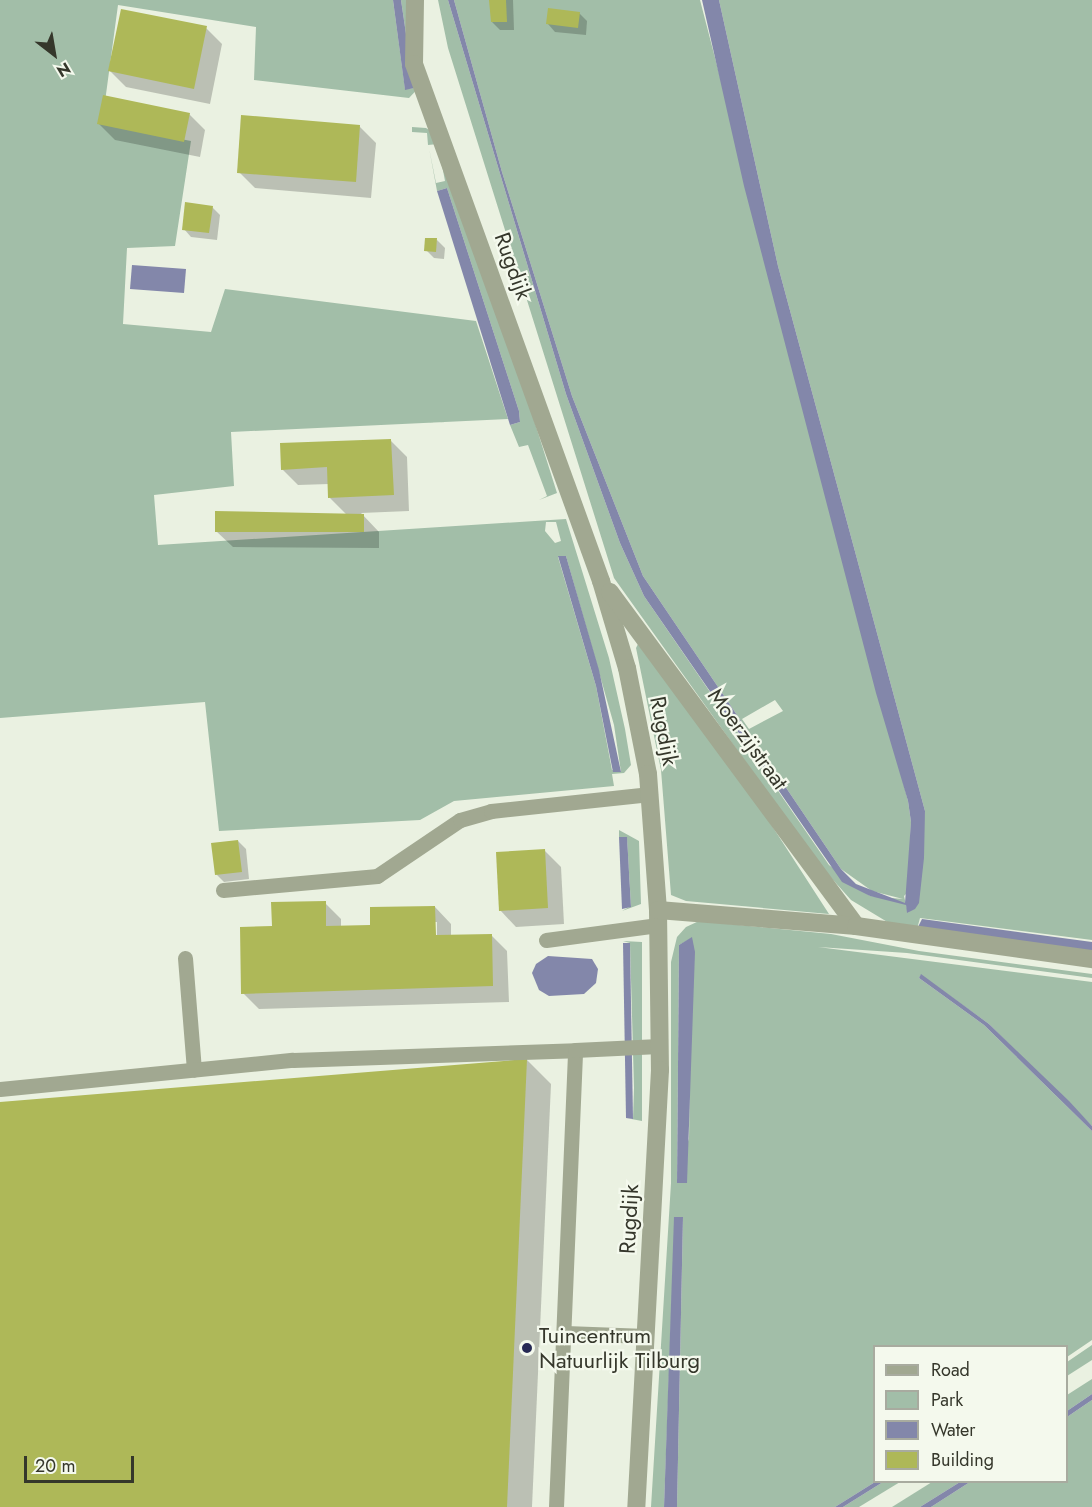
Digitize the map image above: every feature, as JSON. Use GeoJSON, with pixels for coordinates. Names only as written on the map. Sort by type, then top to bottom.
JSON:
{"type":"FeatureCollection","features":[{"type":"Feature","properties":{"kind":"street","name":"Rugdijk"},"geometry":{"type":"LineString","coordinates":[[415,0],[414,64],[601,581],[627,668],[650,794],[658,917],[660,1046],[636,1507]]}},
{"type":"Feature","properties":{"kind":"street","name":"Moerzijstraat"},"geometry":{"type":"LineString","coordinates":[[601,581],[856,926]]}},
{"type":"Feature","properties":{"kind":"street"},"geometry":{"type":"LineString","coordinates":[[658,917],[856,926],[1092,959]]}},
{"type":"Feature","properties":{"kind":"lane"},"geometry":{"type":"LineString","coordinates":[[223,890],[377,876],[460,820],[491,811],[650,794]]}},
{"type":"Feature","properties":{"kind":"lane"},"geometry":{"type":"LineString","coordinates":[[546,940],[658,917]]}},
{"type":"Feature","properties":{"kind":"lane"},"geometry":{"type":"LineString","coordinates":[[185,958],[194,1070]]}},
{"type":"Feature","properties":{"kind":"lane"},"geometry":{"type":"LineString","coordinates":[[0,1089],[293,1060],[660,1046]]}},
{"type":"Feature","properties":{"kind":"lane"},"geometry":{"type":"LineString","coordinates":[[556,1507],[575,1050]]}},
{"type":"Feature","properties":{"kind":"lane"},"geometry":{"type":"LineString","coordinates":[[565,1333],[646,1336]]}},
{"type":"Feature","properties":{"kind":"green space"},"geometry":{"type":"Polygon","coordinates":[[[0,0],[393,0],[405,89],[414,88],[401,0],[407,0],[426,80],[409,98],[254,80],[256,27],[118,5],[102,124],[191,141],[175,246],[127,248],[123,324],[211,332],[225,289],[476,321],[508,419],[231,432],[234,486],[154,495],[158,545],[566,519],[609,658],[631,765],[624,773],[612,774],[614,786],[454,801],[420,820],[219,831],[205,702],[0,718],[0,0]],[[546,522],[545,531],[555,543],[561,541],[556,522],[546,522]],[[566,556],[558,557],[596,686],[612,770],[621,772],[614,725],[566,556]]]}},
{"type":"Feature","properties":{"kind":"green space"},"geometry":{"type":"Polygon","coordinates":[[[438,0],[448,0],[566,394],[620,543],[644,596],[829,865],[870,896],[903,899],[872,891],[841,869],[643,576],[572,396],[502,172],[454,0],[700,0],[908,801],[911,822],[908,892],[904,896],[908,913],[925,811],[778,266],[719,0],[1092,0],[1092,940],[920,918],[917,929],[889,923],[851,900],[818,863],[614,578],[448,48],[438,0]],[[775,700],[742,719],[749,729],[783,711],[775,700]]]}},
{"type":"Feature","properties":{"kind":"green space"},"geometry":{"type":"Polygon","coordinates":[[[412,127],[426,128],[446,141],[557,493],[539,500],[547,496],[528,445],[519,447],[510,425],[520,422],[519,411],[447,188],[437,191],[429,148],[436,183],[445,181],[438,144],[428,145],[427,133],[412,132],[412,127]]]}},
{"type":"Feature","properties":{"kind":"green space"},"geometry":{"type":"Polygon","coordinates":[[[638,644],[761,809],[829,914],[686,901],[671,895],[661,770],[636,648],[638,644]]]}},
{"type":"Feature","properties":{"kind":"green space"},"geometry":{"type":"Polygon","coordinates":[[[619,830],[639,841],[641,904],[622,911],[631,906],[627,838],[619,837],[619,830]]]}},
{"type":"Feature","properties":{"kind":"green space"},"geometry":{"type":"Polygon","coordinates":[[[699,921],[831,934],[919,951],[1092,974],[1092,978],[907,953],[818,947],[1092,982],[1092,1126],[989,1024],[921,975],[919,978],[984,1025],[1092,1131],[1092,1340],[1068,1356],[1068,1345],[873,1345],[873,1483],[835,1507],[677,1507],[683,1217],[675,1217],[664,1507],[651,1507],[671,1183],[671,962],[677,937],[686,927],[699,921]],[[692,938],[679,945],[677,1182],[689,1138],[692,938]]]}},
{"type":"Feature","properties":{"kind":"green space"},"geometry":{"type":"Polygon","coordinates":[[[623,941],[642,942],[642,1121],[626,1118],[633,1119],[634,1088],[630,943],[623,941]]]}},
{"type":"Feature","properties":{"kind":"green space"},"geometry":{"type":"Polygon","coordinates":[[[1092,1345],[1092,1360],[1068,1375],[1068,1361],[1092,1345]]]}},
{"type":"Feature","properties":{"kind":"green space"},"geometry":{"type":"Polygon","coordinates":[[[1092,1379],[1092,1394],[1068,1410],[1068,1394],[1092,1379]]]}},
{"type":"Feature","properties":{"kind":"green space"},"geometry":{"type":"Polygon","coordinates":[[[1092,1400],[1092,1507],[931,1507],[968,1483],[1068,1483],[1068,1416],[1092,1400]]]}},
{"type":"Feature","properties":{"kind":"green space"},"geometry":{"type":"Polygon","coordinates":[[[881,1483],[898,1483],[859,1507],[843,1507],[881,1483]]]}},
{"type":"Feature","properties":{"kind":"green space"},"geometry":{"type":"Polygon","coordinates":[[[930,1483],[958,1483],[920,1507],[892,1507],[930,1483]]]}},
{"type":"Feature","properties":{"kind":"water"},"geometry":{"type":"Polygon","coordinates":[[[393,0],[401,0],[414,88],[405,90],[393,0]]]}},
{"type":"Feature","properties":{"kind":"water"},"geometry":{"type":"Polygon","coordinates":[[[448,0],[454,0],[502,172],[572,396],[643,576],[841,869],[856,884],[905,903],[911,822],[908,801],[876,693],[744,186],[702,0],[719,0],[778,266],[925,811],[924,858],[919,903],[915,909],[907,913],[906,905],[870,896],[842,882],[644,596],[620,543],[566,394],[448,0]]]}},
{"type":"Feature","properties":{"kind":"water"},"geometry":{"type":"Polygon","coordinates":[[[447,188],[519,411],[520,422],[510,425],[437,191],[447,188]]]}},
{"type":"Feature","properties":{"kind":"water"},"geometry":{"type":"Polygon","coordinates":[[[132,265],[186,269],[184,293],[130,289],[132,265]]]}},
{"type":"Feature","properties":{"kind":"water"},"geometry":{"type":"Polygon","coordinates":[[[558,556],[566,556],[599,670],[621,772],[613,772],[596,686],[558,556]]]}},
{"type":"Feature","properties":{"kind":"water"},"geometry":{"type":"Polygon","coordinates":[[[619,837],[627,837],[631,907],[622,909],[619,837]]]}},
{"type":"Feature","properties":{"kind":"water"},"geometry":{"type":"Polygon","coordinates":[[[922,919],[1092,942],[1092,952],[917,929],[922,919]]]}},
{"type":"Feature","properties":{"kind":"water"},"geometry":{"type":"Polygon","coordinates":[[[692,937],[695,952],[687,1183],[677,1183],[679,945],[692,937]]]}},
{"type":"Feature","properties":{"kind":"water"},"geometry":{"type":"Polygon","coordinates":[[[623,943],[630,943],[633,1119],[626,1118],[623,943]]]}},
{"type":"Feature","properties":{"kind":"water"},"geometry":{"type":"Polygon","coordinates":[[[548,956],[592,959],[598,969],[596,983],[584,994],[549,996],[539,990],[532,973],[536,964],[548,956]]]}},
{"type":"Feature","properties":{"kind":"water"},"geometry":{"type":"Polygon","coordinates":[[[921,974],[989,1024],[1069,1101],[1092,1126],[1092,1131],[984,1025],[919,978],[921,974]]]}},
{"type":"Feature","properties":{"kind":"water"},"geometry":{"type":"Polygon","coordinates":[[[674,1217],[683,1217],[677,1507],[664,1507],[674,1217]]]}},
{"type":"Feature","properties":{"kind":"water"},"geometry":{"type":"Polygon","coordinates":[[[1092,1394],[1092,1400],[1068,1416],[1068,1410],[1092,1394]]]}},
{"type":"Feature","properties":{"kind":"water"},"geometry":{"type":"Polygon","coordinates":[[[873,1483],[881,1483],[843,1507],[835,1507],[873,1483]]]}},
{"type":"Feature","properties":{"kind":"water"},"geometry":{"type":"Polygon","coordinates":[[[958,1483],[968,1483],[931,1507],[920,1507],[958,1483]]]}},
{"type":"Feature","properties":{"kind":"building"},"geometry":{"type":"Polygon","coordinates":[[[489,0],[506,0],[507,22],[491,22],[489,0]]]}},
{"type":"Feature","properties":{"kind":"building"},"geometry":{"type":"Polygon","coordinates":[[[548,8],[580,12],[578,28],[546,24],[548,8]]]}},
{"type":"Feature","properties":{"kind":"building"},"geometry":{"type":"Polygon","coordinates":[[[121,9],[207,26],[194,89],[108,71],[121,9]]]}},
{"type":"Feature","properties":{"kind":"building"},"geometry":{"type":"Polygon","coordinates":[[[103,95],[190,113],[184,142],[97,124],[103,95]]]}},
{"type":"Feature","properties":{"kind":"building"},"geometry":{"type":"Polygon","coordinates":[[[241,115],[360,125],[356,182],[237,173],[241,115]]]}},
{"type":"Feature","properties":{"kind":"building"},"geometry":{"type":"Polygon","coordinates":[[[185,202],[213,206],[209,233],[182,230],[185,202]]]}},
{"type":"Feature","properties":{"kind":"building"},"geometry":{"type":"Polygon","coordinates":[[[425,238],[437,238],[436,252],[424,251],[425,238]]]}},
{"type":"Feature","properties":{"kind":"building"},"geometry":{"type":"Polygon","coordinates":[[[391,439],[394,495],[328,498],[327,467],[281,470],[280,443],[391,439]]]}},
{"type":"Feature","properties":{"kind":"building"},"geometry":{"type":"Polygon","coordinates":[[[215,511],[364,514],[364,532],[215,532],[215,511]]]}},
{"type":"Feature","properties":{"kind":"building"},"geometry":{"type":"Polygon","coordinates":[[[238,840],[242,872],[215,875],[211,843],[238,840]]]}},
{"type":"Feature","properties":{"kind":"building"},"geometry":{"type":"Polygon","coordinates":[[[545,849],[548,908],[499,911],[496,852],[545,849]]]}},
{"type":"Feature","properties":{"kind":"building"},"geometry":{"type":"Polygon","coordinates":[[[326,901],[326,926],[370,925],[370,907],[435,906],[436,935],[492,934],[493,986],[241,994],[240,927],[272,926],[271,902],[326,901]]]}},
{"type":"Feature","properties":{"kind":"building"},"geometry":{"type":"Polygon","coordinates":[[[527,1059],[507,1507],[0,1507],[0,1102],[527,1059]]]}},
{"type":"Feature","properties":{"kind":"place","name":"Tuincentrum Natuurlijk Tilburg"},"geometry":{"type":"Point","coordinates":[527,1348]}}]}
